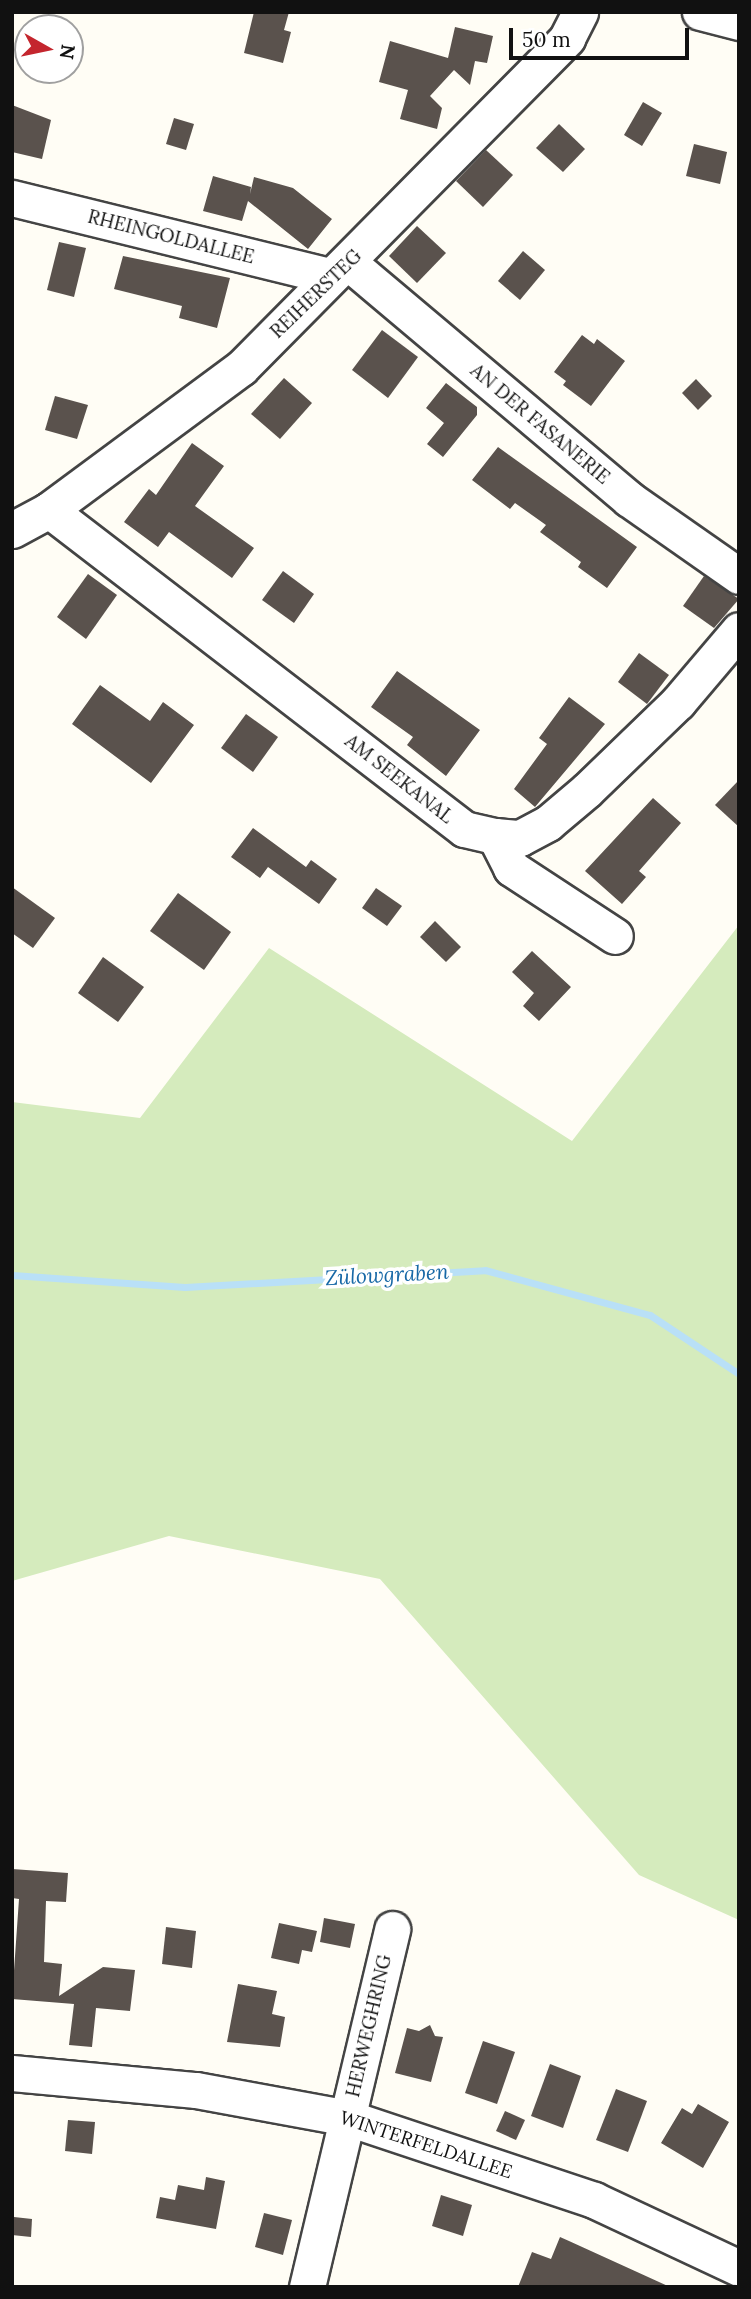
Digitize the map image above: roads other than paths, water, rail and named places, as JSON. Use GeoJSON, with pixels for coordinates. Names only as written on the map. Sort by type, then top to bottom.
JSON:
{"type":"FeatureCollection","features":[{"type":"Feature","properties":{"kind":"street","name":"REIHERSTEG"},"geometry":{"type":"LineString","coordinates":[[13,529],[49,510],[241,368],[567,38],[580,12]]}},
{"type":"Feature","properties":{"kind":"street"},"geometry":{"type":"LineString","coordinates":[[700,12],[739,22]]}},
{"type":"Feature","properties":{"kind":"street","name":"RHEINGOLDALLEE"},"geometry":{"type":"LineString","coordinates":[[12,198],[340,270]]}},
{"type":"Feature","properties":{"kind":"street","name":"AN DER FASANERIE"},"geometry":{"type":"LineString","coordinates":[[340,270],[629,499],[739,576]]}},
{"type":"Feature","properties":{"kind":"street","name":"AM SEEKANAL"},"geometry":{"type":"LineString","coordinates":[[49,510],[464,829],[495,836],[520,838],[548,822],[587,790],[678,702],[739,630]]}},
{"type":"Feature","properties":{"kind":"street"},"geometry":{"type":"LineString","coordinates":[[495,836],[511,868],[615,936]]}},
{"type":"Feature","properties":{"kind":"street","name":"HERWEGHRING"},"geometry":{"type":"LineString","coordinates":[[307,2287],[392,1929]]}},
{"type":"Feature","properties":{"kind":"street","name":"WINTERFELDALLEE"},"geometry":{"type":"LineString","coordinates":[[12,2073],[195,2090],[348,2118],[594,2200],[739,2268]]}},
{"type":"Feature","properties":{"kind":"waterway","name":"Zülowgraben"},"geometry":{"type":"LineString","coordinates":[[12,1275],[185,1287],[485,1270],[650,1315],[739,1374]]}}]}
